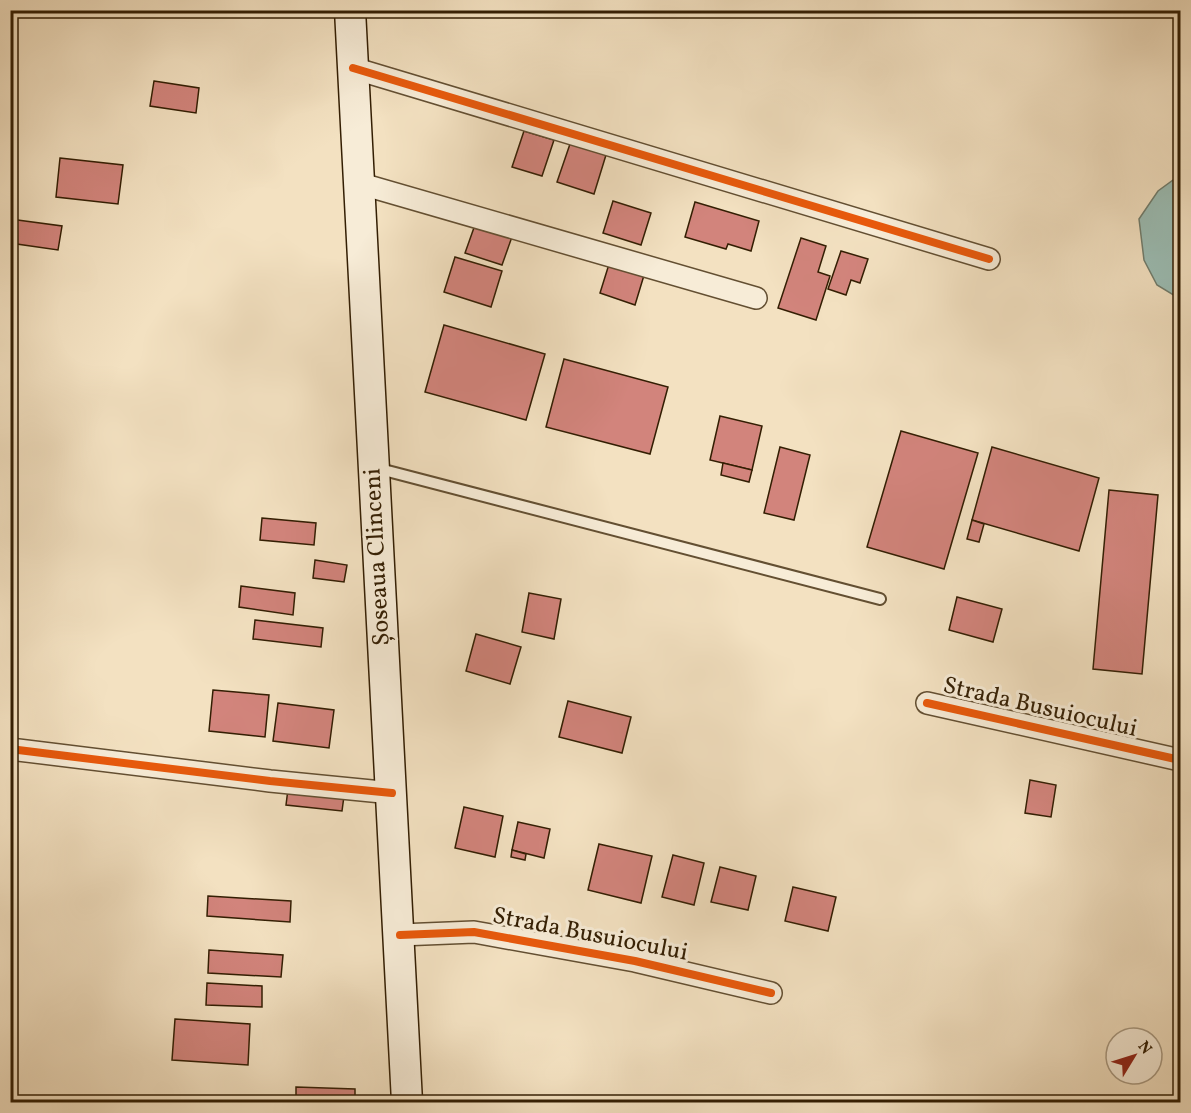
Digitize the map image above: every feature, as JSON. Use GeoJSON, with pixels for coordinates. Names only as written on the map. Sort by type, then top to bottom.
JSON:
{"type":"FeatureCollection","features":[{"type":"Feature","properties":{"kind":"main road","name":"Șoseaua Clinceni"},"geometry":{"type":"LineString","coordinates":[[350,10],[407,1102]]}},
{"type":"Feature","properties":{"kind":"street"},"geometry":{"type":"LineString","coordinates":[[353,68],[989,259]]}},
{"type":"Feature","properties":{"kind":"street"},"geometry":{"type":"LineString","coordinates":[[358,183],[756,298]]}},
{"type":"Feature","properties":{"kind":"street","name":"Strada Busuiocului"},"geometry":{"type":"LineString","coordinates":[[927,703],[1180,760]]}},
{"type":"Feature","properties":{"kind":"street"},"geometry":{"type":"LineString","coordinates":[[10,749],[270,781],[392,793]]}},
{"type":"Feature","properties":{"kind":"street","name":"Strada Busuiocului"},"geometry":{"type":"LineString","coordinates":[[400,935],[474,932],[635,962],[771,993]]}},
{"type":"Feature","properties":{"kind":"lane"},"geometry":{"type":"LineString","coordinates":[[373,467],[880,598]]}},
{"type":"Feature","properties":{"kind":"water"},"geometry":{"type":"Polygon","coordinates":[[[1180,175],[1180,299],[1157,285],[1144,260],[1139,219],[1158,191],[1180,175]]]}},
{"type":"Feature","properties":{"kind":"building"},"geometry":{"type":"Polygon","coordinates":[[[154,81],[199,88],[196,113],[150,106],[154,81]]]}},
{"type":"Feature","properties":{"kind":"building"},"geometry":{"type":"Polygon","coordinates":[[[524,131],[554,140],[542,176],[512,167],[524,131]]]}},
{"type":"Feature","properties":{"kind":"building"},"geometry":{"type":"Polygon","coordinates":[[[570,144],[606,155],[594,194],[557,182],[570,144]]]}},
{"type":"Feature","properties":{"kind":"building"},"geometry":{"type":"Polygon","coordinates":[[[60,158],[123,165],[118,204],[56,197],[60,158]]]}},
{"type":"Feature","properties":{"kind":"building"},"geometry":{"type":"Polygon","coordinates":[[[613,201],[651,213],[641,245],[603,233],[613,201]]]}},
{"type":"Feature","properties":{"kind":"building"},"geometry":{"type":"Polygon","coordinates":[[[695,202],[759,221],[751,251],[728,244],[726,249],[685,237],[695,202]]]}},
{"type":"Feature","properties":{"kind":"building"},"geometry":{"type":"Polygon","coordinates":[[[10,219],[62,226],[58,250],[10,243],[10,219]]]}},
{"type":"Feature","properties":{"kind":"building"},"geometry":{"type":"Polygon","coordinates":[[[476,222],[513,234],[502,265],[465,253],[476,222]]]}},
{"type":"Feature","properties":{"kind":"building"},"geometry":{"type":"Polygon","coordinates":[[[801,238],[826,246],[818,272],[830,276],[816,320],[778,308],[801,238]]]}},
{"type":"Feature","properties":{"kind":"building"},"geometry":{"type":"Polygon","coordinates":[[[841,251],[868,259],[860,283],[851,280],[846,295],[828,289],[841,251]]]}},
{"type":"Feature","properties":{"kind":"building"},"geometry":{"type":"Polygon","coordinates":[[[455,257],[502,271],[491,307],[444,292],[455,257]]]}},
{"type":"Feature","properties":{"kind":"building"},"geometry":{"type":"Polygon","coordinates":[[[610,261],[645,272],[635,305],[600,293],[610,261]]]}},
{"type":"Feature","properties":{"kind":"building"},"geometry":{"type":"Polygon","coordinates":[[[444,325],[545,354],[526,420],[425,392],[444,325]]]}},
{"type":"Feature","properties":{"kind":"building"},"geometry":{"type":"Polygon","coordinates":[[[564,359],[668,387],[650,454],[546,427],[564,359]]]}},
{"type":"Feature","properties":{"kind":"building"},"geometry":{"type":"Polygon","coordinates":[[[720,416],[762,426],[752,470],[710,460],[720,416]]]}},
{"type":"Feature","properties":{"kind":"building"},"geometry":{"type":"Polygon","coordinates":[[[901,431],[978,453],[944,569],[867,547],[901,431]]]}},
{"type":"Feature","properties":{"kind":"building"},"geometry":{"type":"Polygon","coordinates":[[[780,447],[810,455],[794,520],[764,513],[780,447]]]}},
{"type":"Feature","properties":{"kind":"building"},"geometry":{"type":"Polygon","coordinates":[[[992,447],[1099,478],[1079,551],[972,520],[992,447]]]}},
{"type":"Feature","properties":{"kind":"building"},"geometry":{"type":"Polygon","coordinates":[[[723,463],[752,470],[749,482],[721,475],[723,463]]]}},
{"type":"Feature","properties":{"kind":"building"},"geometry":{"type":"Polygon","coordinates":[[[1109,490],[1158,495],[1142,674],[1093,669],[1109,490]]]}},
{"type":"Feature","properties":{"kind":"building"},"geometry":{"type":"Polygon","coordinates":[[[262,518],[316,523],[314,545],[260,540],[262,518]]]}},
{"type":"Feature","properties":{"kind":"building"},"geometry":{"type":"Polygon","coordinates":[[[972,520],[984,524],[979,542],[967,539],[972,520]]]}},
{"type":"Feature","properties":{"kind":"building"},"geometry":{"type":"Polygon","coordinates":[[[315,560],[347,565],[344,582],[313,578],[315,560]]]}},
{"type":"Feature","properties":{"kind":"building"},"geometry":{"type":"Polygon","coordinates":[[[241,586],[295,593],[293,615],[239,607],[241,586]]]}},
{"type":"Feature","properties":{"kind":"building"},"geometry":{"type":"Polygon","coordinates":[[[529,593],[561,599],[554,639],[522,632],[529,593]]]}},
{"type":"Feature","properties":{"kind":"building"},"geometry":{"type":"Polygon","coordinates":[[[957,597],[1002,609],[993,642],[949,630],[957,597]]]}},
{"type":"Feature","properties":{"kind":"building"},"geometry":{"type":"Polygon","coordinates":[[[255,620],[323,628],[321,647],[253,639],[255,620]]]}},
{"type":"Feature","properties":{"kind":"building"},"geometry":{"type":"Polygon","coordinates":[[[476,634],[521,647],[510,684],[466,671],[476,634]]]}},
{"type":"Feature","properties":{"kind":"building"},"geometry":{"type":"Polygon","coordinates":[[[213,690],[269,695],[265,737],[209,731],[213,690]]]}},
{"type":"Feature","properties":{"kind":"building"},"geometry":{"type":"Polygon","coordinates":[[[568,701],[631,717],[622,753],[559,737],[568,701]]]}},
{"type":"Feature","properties":{"kind":"building"},"geometry":{"type":"Polygon","coordinates":[[[278,703],[334,710],[329,748],[273,741],[278,703]]]}},
{"type":"Feature","properties":{"kind":"building"},"geometry":{"type":"Polygon","coordinates":[[[1030,780],[1056,785],[1051,817],[1025,813],[1030,780]]]}},
{"type":"Feature","properties":{"kind":"building"},"geometry":{"type":"Polygon","coordinates":[[[288,789],[344,796],[342,811],[286,805],[288,789]]]}},
{"type":"Feature","properties":{"kind":"building"},"geometry":{"type":"Polygon","coordinates":[[[464,807],[503,816],[495,857],[455,848],[464,807]]]}},
{"type":"Feature","properties":{"kind":"building"},"geometry":{"type":"Polygon","coordinates":[[[518,822],[550,829],[544,858],[512,850],[518,822]]]}},
{"type":"Feature","properties":{"kind":"building"},"geometry":{"type":"Polygon","coordinates":[[[599,844],[652,856],[641,903],[588,890],[599,844]]]}},
{"type":"Feature","properties":{"kind":"building"},"geometry":{"type":"Polygon","coordinates":[[[512,850],[526,854],[525,860],[511,857],[512,850]]]}},
{"type":"Feature","properties":{"kind":"building"},"geometry":{"type":"Polygon","coordinates":[[[673,855],[704,863],[694,905],[662,897],[673,855]]]}},
{"type":"Feature","properties":{"kind":"building"},"geometry":{"type":"Polygon","coordinates":[[[720,867],[756,876],[748,910],[711,902],[720,867]]]}},
{"type":"Feature","properties":{"kind":"building"},"geometry":{"type":"Polygon","coordinates":[[[793,887],[836,897],[828,931],[785,921],[793,887]]]}},
{"type":"Feature","properties":{"kind":"building"},"geometry":{"type":"Polygon","coordinates":[[[208,896],[291,901],[290,922],[207,916],[208,896]]]}},
{"type":"Feature","properties":{"kind":"building"},"geometry":{"type":"Polygon","coordinates":[[[209,950],[283,955],[281,977],[208,973],[209,950]]]}},
{"type":"Feature","properties":{"kind":"building"},"geometry":{"type":"Polygon","coordinates":[[[207,983],[262,986],[262,1007],[206,1005],[207,983]]]}},
{"type":"Feature","properties":{"kind":"building"},"geometry":{"type":"Polygon","coordinates":[[[175,1019],[250,1024],[248,1065],[172,1060],[175,1019]]]}},
{"type":"Feature","properties":{"kind":"building"},"geometry":{"type":"Polygon","coordinates":[[[296,1087],[355,1089],[355,1102],[296,1102],[296,1087]]]}},
{"type":"Feature","properties":{"kind":"cycle path"},"geometry":{"type":"LineString","coordinates":[[353,68],[989,259]]}},
{"type":"Feature","properties":{"kind":"cycle path"},"geometry":{"type":"LineString","coordinates":[[927,703],[1180,760]]}},
{"type":"Feature","properties":{"kind":"cycle path"},"geometry":{"type":"LineString","coordinates":[[10,749],[270,781],[392,793]]}},
{"type":"Feature","properties":{"kind":"cycle path"},"geometry":{"type":"LineString","coordinates":[[400,935],[474,932],[635,961],[771,993]]}}]}
